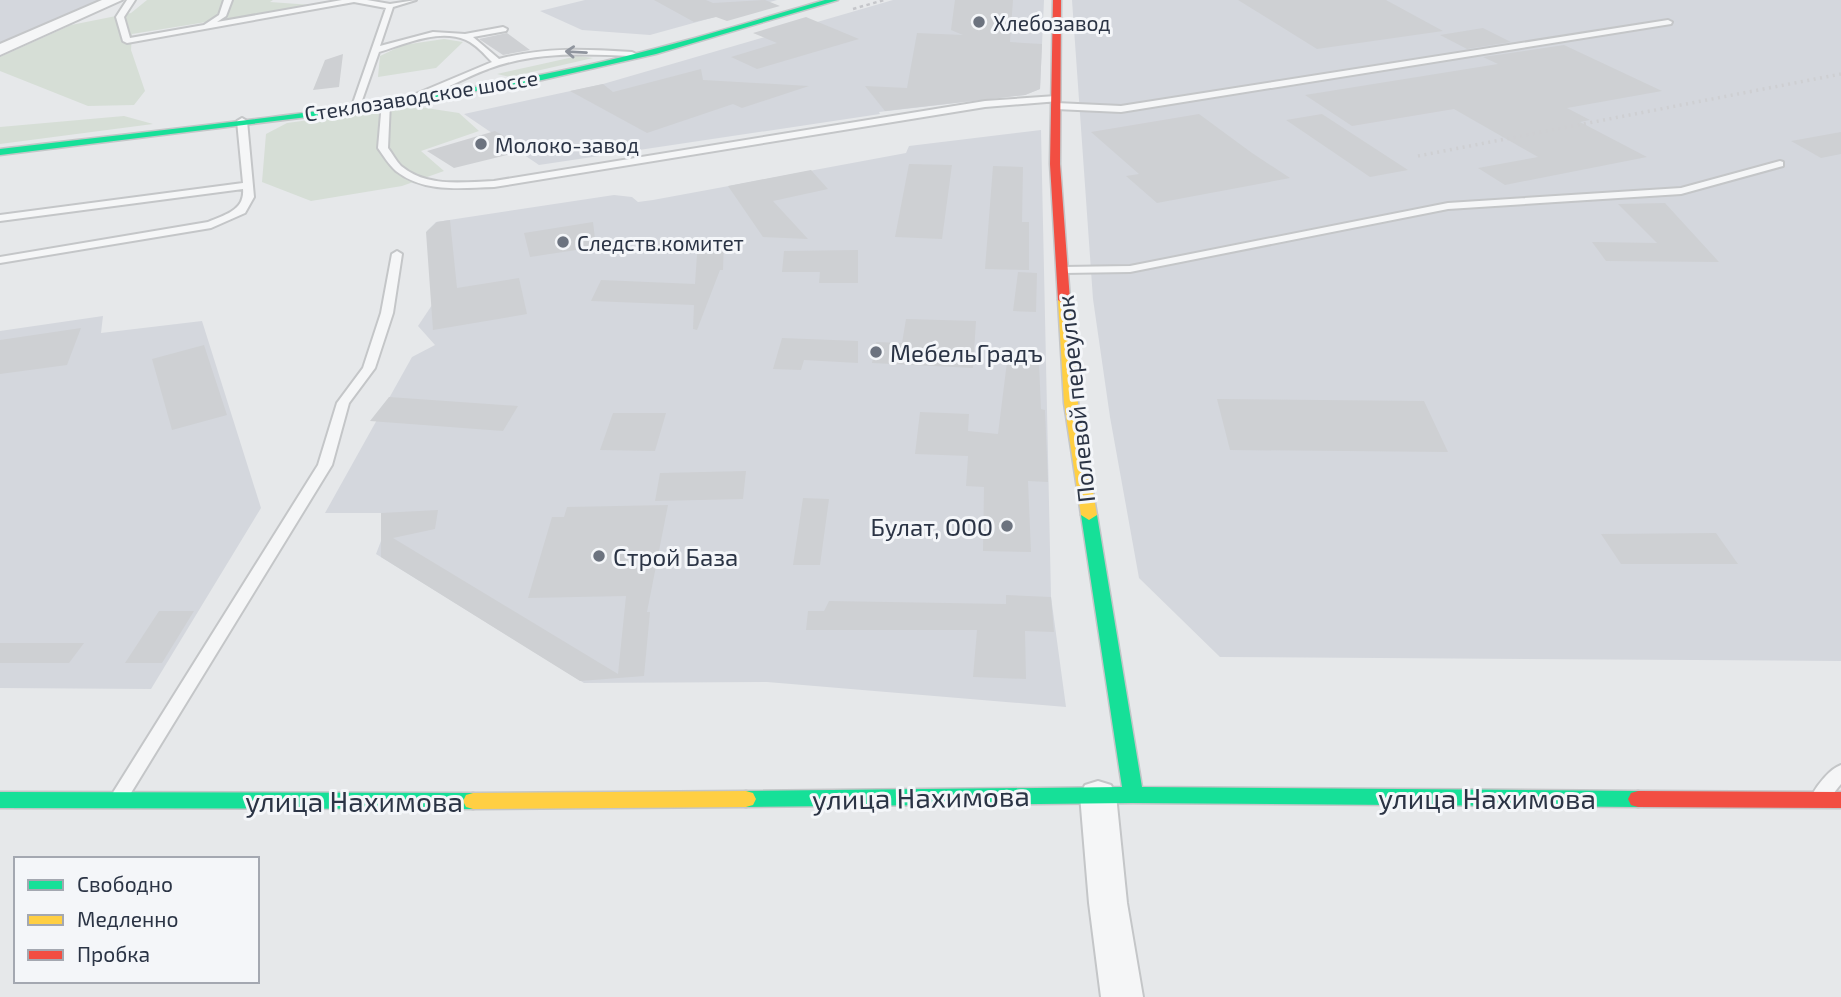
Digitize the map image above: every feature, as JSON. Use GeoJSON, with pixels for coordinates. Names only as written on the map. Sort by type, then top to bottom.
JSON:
{"type":"FeatureCollection","features":[{"type":"Feature","properties":{"kind":"main road","name":"Стеклозаводское шоссе"},"geometry":{"type":"LineString","coordinates":[[0,152],[386,102],[541,77],[644,55],[834,0]]}},
{"type":"Feature","properties":{"kind":"main road","name":"Полевой переулок"},"geometry":{"type":"LineString","coordinates":[[1057,0],[1055,164],[1063,270],[1062,308],[1116,795]]}},
{"type":"Feature","properties":{"kind":"main road","name":"улица Нахимова"},"geometry":{"type":"LineString","coordinates":[[0,800],[610,801],[1116,795],[1841,800]]}},
{"type":"Feature","properties":{"kind":"street"},"geometry":{"type":"LineString","coordinates":[[0,50],[115,0]]}},
{"type":"Feature","properties":{"kind":"street"},"geometry":{"type":"LineString","coordinates":[[1116,795],[1108,903],[1122,997]]}},
{"type":"Feature","properties":{"kind":"lane"},"geometry":{"type":"LineString","coordinates":[[131,0],[120,17],[127,41],[354,0],[390,6],[412,0]]}},
{"type":"Feature","properties":{"kind":"lane"},"geometry":{"type":"LineString","coordinates":[[206,27],[222,16],[228,0]]}},
{"type":"Feature","properties":{"kind":"lane"},"geometry":{"type":"LineString","coordinates":[[356,106],[390,6]]}},
{"type":"Feature","properties":{"kind":"lane"},"geometry":{"type":"LineString","coordinates":[[386,102],[383,148],[398,168],[426,183],[448,186],[494,184],[985,104],[1056,103],[1121,109],[1668,22]]}},
{"type":"Feature","properties":{"kind":"lane"},"geometry":{"type":"LineString","coordinates":[[464,37],[503,29]]}},
{"type":"Feature","properties":{"kind":"lane"},"geometry":{"type":"LineString","coordinates":[[375,50],[428,36],[464,37],[470,38],[498,63]]}},
{"type":"Feature","properties":{"kind":"lane"},"geometry":{"type":"LineString","coordinates":[[416,97],[498,63],[556,51],[644,55]]}},
{"type":"Feature","properties":{"kind":"lane"},"geometry":{"type":"LineString","coordinates":[[0,260],[211,225],[241,211],[249,197],[242,121]]}},
{"type":"Feature","properties":{"kind":"lane"},"geometry":{"type":"LineString","coordinates":[[1063,270],[1130,269],[1448,206],[1681,191],[1780,164]]}},
{"type":"Feature","properties":{"kind":"lane"},"geometry":{"type":"LineString","coordinates":[[0,218],[248,185]]}},
{"type":"Feature","properties":{"kind":"lane"},"geometry":{"type":"LineString","coordinates":[[117,800],[325,465],[343,402],[369,368],[387,313],[397,254]]}},
{"type":"Feature","properties":{"kind":"lane"},"geometry":{"type":"LineString","coordinates":[[1816,800],[1841,772]]}},
{"type":"Feature","properties":{"kind":"shaded area"},"geometry":{"type":"Polygon","coordinates":[[[0,0],[106,0],[0,47],[0,0]]]}},
{"type":"Feature","properties":{"kind":"shaded area"},"geometry":{"type":"Polygon","coordinates":[[[147,0],[273,0],[270,2],[312,5],[132,34],[131,50],[145,91],[134,105],[88,106],[0,71],[0,57],[71,25],[131,13],[147,0]]]}},
{"type":"Feature","properties":{"kind":"shaded area"},"geometry":{"type":"Polygon","coordinates":[[[585,0],[777,0],[650,35],[582,30],[540,11],[585,0]]]}},
{"type":"Feature","properties":{"kind":"shaded area"},"geometry":{"type":"Polygon","coordinates":[[[893,0],[1044,0],[1040,89],[1025,95],[879,112],[880,114],[539,165],[464,114],[603,84],[893,0]]]}},
{"type":"Feature","properties":{"kind":"shaded area"},"geometry":{"type":"Polygon","coordinates":[[[1072,0],[1841,0],[1841,661],[1220,657],[1139,578],[1110,417],[1093,299],[1072,0]]]}},
{"type":"Feature","properties":{"kind":"shaded area"},"geometry":{"type":"Polygon","coordinates":[[[444,39],[463,42],[436,68],[378,77],[380,56],[403,45],[444,39]]]}},
{"type":"Feature","properties":{"kind":"shaded area"},"geometry":{"type":"Polygon","coordinates":[[[578,56],[593,58],[510,77],[497,74],[578,56]]]}},
{"type":"Feature","properties":{"kind":"shaded area"},"geometry":{"type":"Polygon","coordinates":[[[413,106],[459,113],[479,131],[421,151],[444,171],[402,186],[311,201],[262,182],[266,134],[287,123],[413,106]]]}},
{"type":"Feature","properties":{"kind":"shaded area"},"geometry":{"type":"Polygon","coordinates":[[[124,116],[153,124],[0,144],[0,127],[124,116]]]}},
{"type":"Feature","properties":{"kind":"shaded area"},"geometry":{"type":"Polygon","coordinates":[[[1041,130],[1051,597],[1066,707],[767,682],[584,683],[376,554],[381,541],[381,513],[325,513],[412,357],[435,345],[418,326],[432,305],[427,231],[436,222],[614,195],[632,197],[638,202],[653,200],[906,153],[909,146],[1041,130]]]}},
{"type":"Feature","properties":{"kind":"shaded area"},"geometry":{"type":"Polygon","coordinates":[[[103,316],[101,333],[202,321],[261,508],[151,689],[0,688],[0,331],[103,316]]]}},
{"type":"Feature","properties":{"kind":"building"},"geometry":{"type":"Polygon","coordinates":[[[654,0],[706,0],[713,3],[765,0],[780,6],[727,21],[716,17],[694,22],[654,0]]]}},
{"type":"Feature","properties":{"kind":"building"},"geometry":{"type":"Polygon","coordinates":[[[955,0],[1013,0],[1010,42],[1042,44],[1040,89],[1025,95],[885,111],[865,86],[907,88],[917,33],[963,35],[951,30],[955,0]]]}},
{"type":"Feature","properties":{"kind":"building"},"geometry":{"type":"Polygon","coordinates":[[[1238,0],[1386,0],[1443,31],[1317,49],[1238,0]]]}},
{"type":"Feature","properties":{"kind":"building"},"geometry":{"type":"Polygon","coordinates":[[[806,17],[859,39],[757,69],[731,57],[777,43],[753,33],[806,17]]]}},
{"type":"Feature","properties":{"kind":"building"},"geometry":{"type":"Polygon","coordinates":[[[1483,28],[1511,42],[1467,49],[1440,35],[1483,28]]]}},
{"type":"Feature","properties":{"kind":"building"},"geometry":{"type":"Polygon","coordinates":[[[507,33],[530,50],[503,55],[479,39],[507,33]]]}},
{"type":"Feature","properties":{"kind":"building"},"geometry":{"type":"Polygon","coordinates":[[[1564,45],[1662,91],[1567,108],[1590,120],[1580,122],[1647,157],[1505,185],[1478,168],[1538,157],[1454,109],[1352,126],[1305,95],[1498,64],[1483,57],[1564,45]]]}},
{"type":"Feature","properties":{"kind":"building"},"geometry":{"type":"Polygon","coordinates":[[[343,54],[339,87],[313,90],[325,60],[343,54]]]}},
{"type":"Feature","properties":{"kind":"building"},"geometry":{"type":"Polygon","coordinates":[[[701,69],[703,80],[809,86],[742,108],[733,104],[647,133],[570,91],[603,84],[613,92],[701,69]]]}},
{"type":"Feature","properties":{"kind":"building"},"geometry":{"type":"Polygon","coordinates":[[[1199,114],[1290,178],[1157,203],[1126,176],[1139,174],[1091,132],[1199,114]]]}},
{"type":"Feature","properties":{"kind":"building"},"geometry":{"type":"Polygon","coordinates":[[[1322,114],[1408,170],[1370,177],[1286,120],[1322,114]]]}},
{"type":"Feature","properties":{"kind":"building","name":"Молоко-завод"},"geometry":{"type":"Polygon","coordinates":[[[495,131],[506,137],[519,152],[454,168],[427,151],[495,131]]]}},
{"type":"Feature","properties":{"kind":"building"},"geometry":{"type":"Polygon","coordinates":[[[1841,132],[1841,154],[1821,158],[1791,141],[1841,132]]]}},
{"type":"Feature","properties":{"kind":"building"},"geometry":{"type":"Polygon","coordinates":[[[909,164],[952,165],[942,239],[895,237],[909,164]]]}},
{"type":"Feature","properties":{"kind":"building"},"geometry":{"type":"Polygon","coordinates":[[[993,166],[1023,167],[1022,222],[1029,222],[1029,270],[985,269],[993,166]]]}},
{"type":"Feature","properties":{"kind":"building"},"geometry":{"type":"Polygon","coordinates":[[[811,170],[828,189],[773,201],[808,239],[763,237],[728,186],[811,170]]]}},
{"type":"Feature","properties":{"kind":"building"},"geometry":{"type":"Polygon","coordinates":[[[1665,203],[1719,262],[1606,261],[1592,242],[1657,243],[1618,204],[1665,203]]]}},
{"type":"Feature","properties":{"kind":"building"},"geometry":{"type":"Polygon","coordinates":[[[450,220],[457,288],[519,278],[527,314],[433,330],[426,232],[437,222],[450,220]]]}},
{"type":"Feature","properties":{"kind":"building"},"geometry":{"type":"Polygon","coordinates":[[[593,222],[596,247],[530,257],[524,233],[593,222]]]}},
{"type":"Feature","properties":{"kind":"building"},"geometry":{"type":"Polygon","coordinates":[[[724,239],[723,270],[720,270],[697,330],[693,329],[694,305],[591,301],[601,280],[695,284],[698,240],[724,239]]]}},
{"type":"Feature","properties":{"kind":"building"},"geometry":{"type":"Polygon","coordinates":[[[858,250],[858,283],[819,283],[820,272],[782,272],[784,251],[858,250]]]}},
{"type":"Feature","properties":{"kind":"building"},"geometry":{"type":"Polygon","coordinates":[[[1018,272],[1037,273],[1036,312],[1013,311],[1018,272]]]}},
{"type":"Feature","properties":{"kind":"building","name":"МебельГрадъ"},"geometry":{"type":"Polygon","coordinates":[[[906,319],[976,321],[973,368],[872,363],[876,342],[902,343],[906,319]]]}},
{"type":"Feature","properties":{"kind":"building"},"geometry":{"type":"Polygon","coordinates":[[[81,328],[67,365],[0,374],[0,340],[81,328]]]}},
{"type":"Feature","properties":{"kind":"building"},"geometry":{"type":"Polygon","coordinates":[[[782,338],[858,341],[858,363],[804,360],[801,370],[773,369],[782,338]]]}},
{"type":"Feature","properties":{"kind":"building"},"geometry":{"type":"Polygon","coordinates":[[[204,345],[227,415],[172,430],[152,359],[204,345]]]}},
{"type":"Feature","properties":{"kind":"building"},"geometry":{"type":"Polygon","coordinates":[[[1007,362],[1039,363],[1041,409],[1045,410],[1048,482],[1028,481],[1031,552],[983,551],[984,487],[966,486],[968,456],[915,454],[920,412],[969,414],[968,431],[998,434],[1007,362]]]}},
{"type":"Feature","properties":{"kind":"building"},"geometry":{"type":"Polygon","coordinates":[[[389,397],[518,406],[503,431],[370,421],[389,397]]]}},
{"type":"Feature","properties":{"kind":"building"},"geometry":{"type":"Polygon","coordinates":[[[1217,399],[1424,401],[1448,452],[1230,450],[1217,399]]]}},
{"type":"Feature","properties":{"kind":"building"},"geometry":{"type":"Polygon","coordinates":[[[613,413],[666,413],[655,451],[600,450],[613,413]]]}},
{"type":"Feature","properties":{"kind":"building"},"geometry":{"type":"Polygon","coordinates":[[[746,471],[743,499],[655,501],[660,473],[746,471]]]}},
{"type":"Feature","properties":{"kind":"building"},"geometry":{"type":"Polygon","coordinates":[[[803,498],[829,499],[820,565],[793,565],[803,498]]]}},
{"type":"Feature","properties":{"kind":"building"},"geometry":{"type":"Polygon","coordinates":[[[668,505],[647,612],[650,612],[644,676],[580,681],[381,557],[381,513],[438,510],[435,529],[393,538],[618,674],[626,596],[528,598],[552,517],[564,517],[567,507],[668,505]]]}},
{"type":"Feature","properties":{"kind":"building"},"geometry":{"type":"Polygon","coordinates":[[[1716,533],[1738,564],[1621,564],[1601,534],[1716,533]]]}},
{"type":"Feature","properties":{"kind":"building"},"geometry":{"type":"Polygon","coordinates":[[[1006,595],[1051,597],[1054,632],[1025,631],[1026,679],[973,677],[977,630],[806,630],[808,611],[824,611],[829,601],[1006,604],[1006,595]]]}},
{"type":"Feature","properties":{"kind":"building"},"geometry":{"type":"Polygon","coordinates":[[[159,611],[194,611],[162,663],[125,663],[159,611]]]}},
{"type":"Feature","properties":{"kind":"building"},"geometry":{"type":"Polygon","coordinates":[[[0,643],[84,643],[69,663],[0,663],[0,643]]]}},
{"type":"Feature","properties":{"kind":"railway"},"geometry":{"type":"LineString","coordinates":[[1418,156],[1841,74]]}},
{"type":"Feature","properties":{"kind":"traffic: fast"},"geometry":{"type":"LineString","coordinates":[[0,152],[272,119],[542,77],[689,42],[834,0]]}},
{"type":"Feature","properties":{"kind":"traffic: fast"},"geometry":{"type":"LineString","coordinates":[[1089,515],[1133,795]]}},
{"type":"Feature","properties":{"kind":"traffic: fast"},"geometry":{"type":"LineString","coordinates":[[746,799],[1133,795],[1638,799]]}},
{"type":"Feature","properties":{"kind":"traffic: fast"},"geometry":{"type":"LineString","coordinates":[[0,800],[473,801]]}},
{"type":"Feature","properties":{"kind":"traffic: slow"},"geometry":{"type":"LineString","coordinates":[[1064,300],[1071,403],[1089,515]]}},
{"type":"Feature","properties":{"kind":"traffic: slow"},"geometry":{"type":"LineString","coordinates":[[473,801],[746,799]]}},
{"type":"Feature","properties":{"kind":"traffic: jam"},"geometry":{"type":"LineString","coordinates":[[1057,0],[1055,164],[1064,300]]}},
{"type":"Feature","properties":{"kind":"traffic: jam"},"geometry":{"type":"LineString","coordinates":[[1638,799],[1841,800]]}},
{"type":"Feature","properties":{"kind":"place","name":"Хлебозавод"},"geometry":{"type":"Point","coordinates":[979,22]}},
{"type":"Feature","properties":{"kind":"place","name":"Молоко-завод"},"geometry":{"type":"Point","coordinates":[481,144]}},
{"type":"Feature","properties":{"kind":"place","name":"Следств.комитет"},"geometry":{"type":"Point","coordinates":[563,242]}},
{"type":"Feature","properties":{"kind":"place","name":"МебельГрадъ"},"geometry":{"type":"Point","coordinates":[876,352]}},
{"type":"Feature","properties":{"kind":"place","name":"Булат, ООО"},"geometry":{"type":"Point","coordinates":[1007,526]}},
{"type":"Feature","properties":{"kind":"place","name":"Строй База"},"geometry":{"type":"Point","coordinates":[599,556]}}]}
